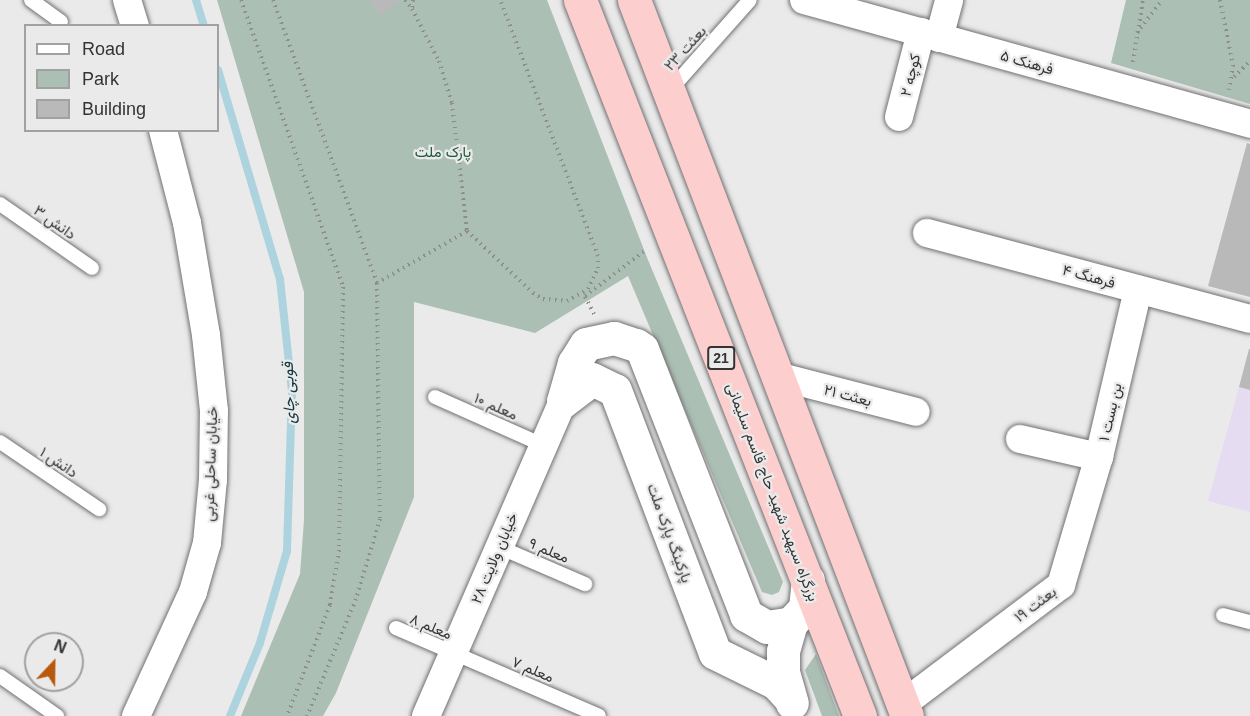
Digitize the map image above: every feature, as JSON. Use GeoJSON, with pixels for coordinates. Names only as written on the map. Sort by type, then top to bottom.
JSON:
{"type":"FeatureCollection","features":[{"type":"Feature","properties":{"kind":"highway","name":"بزرگراه سپهبد شهید حاج قاسم سلیمانی"},"geometry":{"type":"LineString","coordinates":[[580,0],[860,716]]}},
{"type":"Feature","properties":{"kind":"highway"},"geometry":{"type":"LineString","coordinates":[[634,0],[780,377],[905,710]]}},
{"type":"Feature","properties":{"kind":"street"},"geometry":{"type":"LineString","coordinates":[[127,0],[134,24]]}},
{"type":"Feature","properties":{"kind":"street","name":"فرهنک ۵"},"geometry":{"type":"LineString","coordinates":[[804,0],[1250,124]]}},
{"type":"Feature","properties":{"kind":"street","name":"کوچه ۲"},"geometry":{"type":"LineString","coordinates":[[900,117],[930,35],[949,0]]}},
{"type":"Feature","properties":{"kind":"street","name":"خیابان ساحلی غربی"},"geometry":{"type":"LineString","coordinates":[[136,716],[194,592],[207,543],[213,480],[214,411],[206,335],[186,223],[163,132]]}},
{"type":"Feature","properties":{"kind":"street","name":"فرهنگ ۴"},"geometry":{"type":"LineString","coordinates":[[927,233],[1250,319]]}},
{"type":"Feature","properties":{"kind":"street","name":"بن بست ۱"},"geometry":{"type":"LineString","coordinates":[[1020,439],[1099,457],[1138,289]]}},
{"type":"Feature","properties":{"kind":"street"},"geometry":{"type":"LineString","coordinates":[[563,401],[574,363],[586,344],[614,338],[642,349],[739,605],[756,623],[762,640],[760,655],[748,665],[735,665]]}},
{"type":"Feature","properties":{"kind":"street","name":"بعثت ۲۱"},"geometry":{"type":"LineString","coordinates":[[780,377],[916,412]]}},
{"type":"Feature","properties":{"kind":"street","name":"پارکینگ پارک ملت"},"geometry":{"type":"LineString","coordinates":[[563,401],[592,379],[609,385],[621,398],[715,653],[735,665],[776,683],[793,707]]}},
{"type":"Feature","properties":{"kind":"street","name":"خیابان ولایت ۲۸"},"geometry":{"type":"LineString","coordinates":[[426,716],[563,401]]}},
{"type":"Feature","properties":{"kind":"street","name":"بعثت ۱۹"},"geometry":{"type":"LineString","coordinates":[[905,710],[1061,585],[1099,457]]}},
{"type":"Feature","properties":{"kind":"street"},"geometry":{"type":"LineString","coordinates":[[756,623],[779,627],[791,623],[805,608],[808,580]]}},
{"type":"Feature","properties":{"kind":"street"},"geometry":{"type":"LineString","coordinates":[[791,623],[783,672],[793,707]]}},
{"type":"Feature","properties":{"kind":"lane"},"geometry":{"type":"LineString","coordinates":[[31,0],[61,22]]}},
{"type":"Feature","properties":{"kind":"lane","name":"بعثت ۲۳"},"geometry":{"type":"LineString","coordinates":[[669,91],[750,0]]}},
{"type":"Feature","properties":{"kind":"lane","name":"دانش ۳"},"geometry":{"type":"LineString","coordinates":[[0,204],[92,268]]}},
{"type":"Feature","properties":{"kind":"lane","name":"معلم ۱۰"},"geometry":{"type":"LineString","coordinates":[[435,397],[543,445]]}},
{"type":"Feature","properties":{"kind":"lane","name":"دانش ۱"},"geometry":{"type":"LineString","coordinates":[[0,442],[99,510]]}},
{"type":"Feature","properties":{"kind":"lane","name":"معلم ۹"},"geometry":{"type":"LineString","coordinates":[[499,547],[585,584]]}},
{"type":"Feature","properties":{"kind":"lane"},"geometry":{"type":"LineString","coordinates":[[1223,615],[1250,622]]}},
{"type":"Feature","properties":{"kind":"lane","name":"معلم ۸"},"geometry":{"type":"LineString","coordinates":[[396,628],[453,653]]}},
{"type":"Feature","properties":{"kind":"lane","name":"معلم ۷"},"geometry":{"type":"LineString","coordinates":[[453,653],[599,716]]}},
{"type":"Feature","properties":{"kind":"lane"},"geometry":{"type":"LineString","coordinates":[[0,676],[57,716]]}},
{"type":"Feature","properties":{"kind":"path"},"geometry":{"type":"LineString","coordinates":[[241,0],[343,287],[339,550],[330,606],[287,716]]}},
{"type":"Feature","properties":{"kind":"path"},"geometry":{"type":"LineString","coordinates":[[273,0],[377,283],[380,519],[356,599],[307,716]]}},
{"type":"Feature","properties":{"kind":"path"},"geometry":{"type":"LineString","coordinates":[[405,0],[439,61],[452,103],[467,231],[543,299],[567,301],[588,289],[594,280],[598,256],[500,0]]}},
{"type":"Feature","properties":{"kind":"path"},"geometry":{"type":"LineString","coordinates":[[412,9],[413,0]]}},
{"type":"Feature","properties":{"kind":"path"},"geometry":{"type":"LineString","coordinates":[[1130,61],[1143,0]]}},
{"type":"Feature","properties":{"kind":"path"},"geometry":{"type":"LineString","coordinates":[[1135,34],[1162,0]]}},
{"type":"Feature","properties":{"kind":"path"},"geometry":{"type":"LineString","coordinates":[[1220,0],[1233,77],[1229,90]]}},
{"type":"Feature","properties":{"kind":"path"},"geometry":{"type":"LineString","coordinates":[[1233,77],[1250,61]]}},
{"type":"Feature","properties":{"kind":"path"},"geometry":{"type":"LineString","coordinates":[[377,283],[467,231]]}},
{"type":"Feature","properties":{"kind":"path"},"geometry":{"type":"LineString","coordinates":[[585,296],[653,245]]}},
{"type":"Feature","properties":{"kind":"shaded area"},"geometry":{"type":"Polygon","coordinates":[[[1239,387],[1250,390],[1250,512],[1208,501],[1239,387]]]}},
{"type":"Feature","properties":{"kind":"green space","name":"پارک ملت"},"geometry":{"type":"Polygon","coordinates":[[[217,0],[547,0],[648,260],[783,582],[779,592],[772,595],[762,592],[628,276],[535,333],[414,302],[414,497],[336,693],[323,716],[241,716],[300,574],[304,520],[304,292],[217,0]]]}},
{"type":"Feature","properties":{"kind":"green space"},"geometry":{"type":"Polygon","coordinates":[[[1126,0],[1250,0],[1250,104],[1111,63],[1126,0]]]}},
{"type":"Feature","properties":{"kind":"green space"},"geometry":{"type":"Polygon","coordinates":[[[816,654],[839,716],[822,716],[805,670],[816,654]]]}},
{"type":"Feature","properties":{"kind":"building"},"geometry":{"type":"Polygon","coordinates":[[[369,0],[400,0],[380,15],[369,0]]]}},
{"type":"Feature","properties":{"kind":"building"},"geometry":{"type":"Polygon","coordinates":[[[1247,143],[1250,144],[1250,297],[1208,286],[1247,143]]]}},
{"type":"Feature","properties":{"kind":"building"},"geometry":{"type":"Polygon","coordinates":[[[1250,349],[1250,390],[1239,387],[1250,349]]]}},
{"type":"Feature","properties":{"kind":"waterway","name":"قوبی چای"},"geometry":{"type":"LineString","coordinates":[[196,0],[203,24]]}},
{"type":"Feature","properties":{"kind":"waterway","name":"قوبی چای"},"geometry":{"type":"LineString","coordinates":[[219,73],[280,279],[292,391],[287,551],[260,643],[230,716]]}}]}
